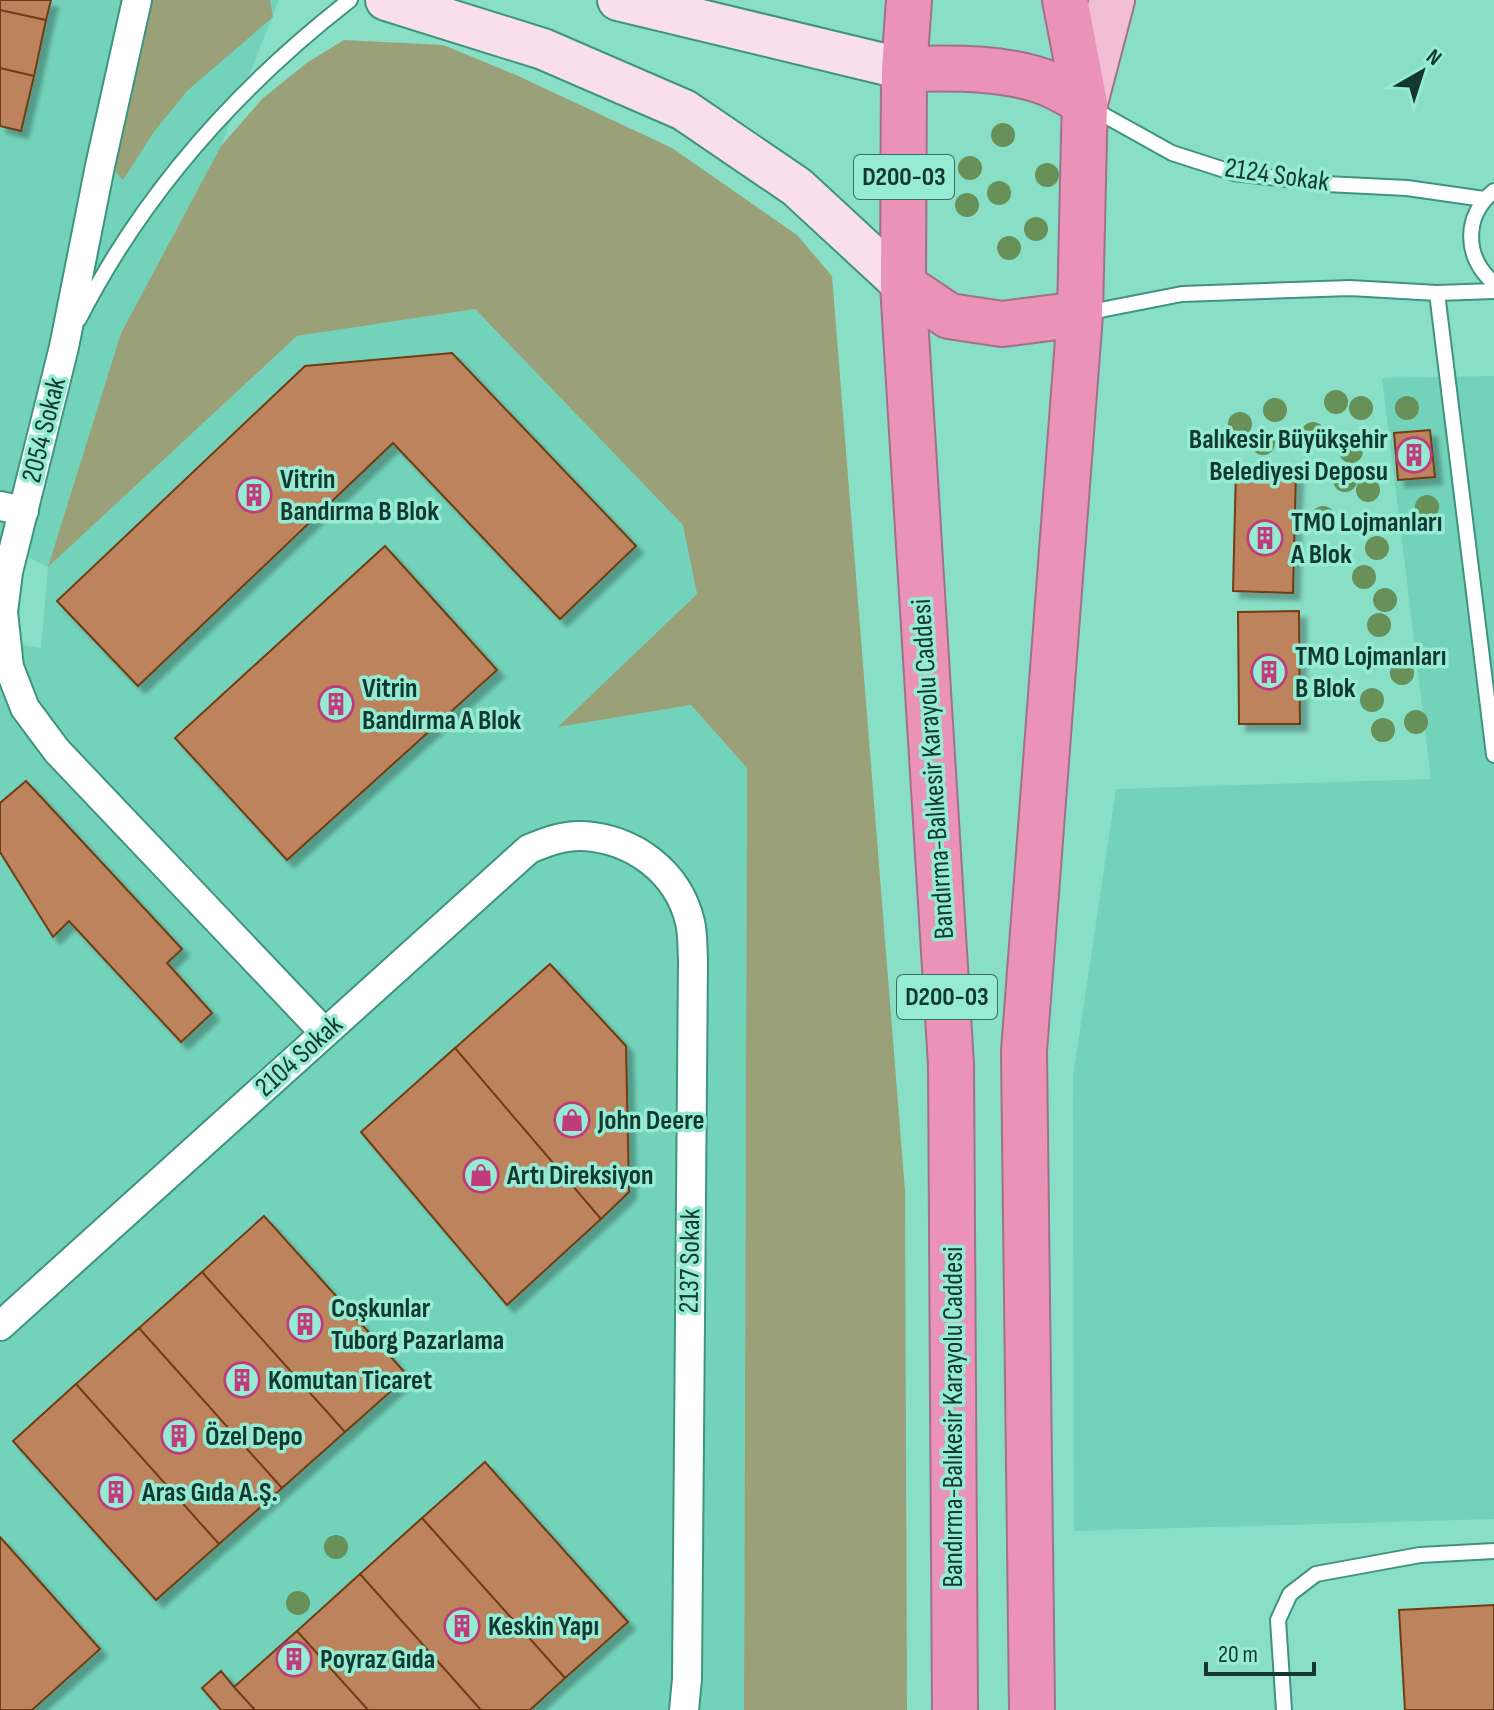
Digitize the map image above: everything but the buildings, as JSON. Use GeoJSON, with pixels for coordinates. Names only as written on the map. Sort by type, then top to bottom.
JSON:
{"type":"FeatureCollection","features":[{"type":"Feature","properties":{"kind":"highway","name":"D200-03"},"geometry":{"type":"LineString","coordinates":[[904,69],[909,0]]}},
{"type":"Feature","properties":{"kind":"highway","name":"D200-03"},"geometry":{"type":"LineString","coordinates":[[1032,1710],[1024,1051],[1080,314],[1085,103],[1065,0]]}},
{"type":"Feature","properties":{"kind":"highway"},"geometry":{"type":"LineString","coordinates":[[904,69],[948,68],[1008,74],[1051,84],[1085,103]]}},
{"type":"Feature","properties":{"kind":"highway","name":"Bandırma-Balıkesir Karayolu Caddesi"},"geometry":{"type":"LineString","coordinates":[[904,69],[903,285],[951,1065],[955,1710]]}},
{"type":"Feature","properties":{"kind":"highway"},"geometry":{"type":"LineString","coordinates":[[903,285],[949,316],[1002,324],[1080,314]]}},
{"type":"Feature","properties":{"kind":"main road"},"geometry":{"type":"LineString","coordinates":[[1085,103],[1112,0]]}},
{"type":"Feature","properties":{"kind":"street","name":"2054 Sokak"},"geometry":{"type":"LineString","coordinates":[[137,0],[64,347],[12,508],[3,612],[9,667],[25,708],[57,751],[325,1033]]}},
{"type":"Feature","properties":{"kind":"street"},"geometry":{"type":"LineString","coordinates":[[386,0],[543,49],[684,110],[797,187],[903,285]]}},
{"type":"Feature","properties":{"kind":"street"},"geometry":{"type":"LineString","coordinates":[[618,0],[904,69]]}},
{"type":"Feature","properties":{"kind":"street","name":"2104 Sokak"},"geometry":{"type":"LineString","coordinates":[[0,1326],[529,849],[555,839],[582,836],[620,843]]}},
{"type":"Feature","properties":{"kind":"street","name":"2137 Sokak"},"geometry":{"type":"LineString","coordinates":[[620,843],[655,863],[678,890],[691,923],[693,991],[684,1710]]}},
{"type":"Feature","properties":{"kind":"lane"},"geometry":{"type":"LineString","coordinates":[[64,347],[108,266],[168,177],[257,78],[350,0]]}},
{"type":"Feature","properties":{"kind":"lane","name":"2124 Sokak"},"geometry":{"type":"LineString","coordinates":[[1085,103],[1172,153],[1234,173],[1326,184],[1489,195]]}},
{"type":"Feature","properties":{"kind":"lane","name":"2124 Sokak"},"geometry":{"type":"LineString","coordinates":[[1489,195],[1474,214],[1470,232],[1472,251],[1479,268],[1494,283]]}},
{"type":"Feature","properties":{"kind":"lane"},"geometry":{"type":"LineString","coordinates":[[1080,314],[1182,294],[1350,288],[1437,293],[1494,291]]}},
{"type":"Feature","properties":{"kind":"lane"},"geometry":{"type":"LineString","coordinates":[[1437,293],[1494,755]]}},
{"type":"Feature","properties":{"kind":"lane"},"geometry":{"type":"LineString","coordinates":[[1284,1710],[1278,1620],[1290,1594],[1316,1574],[1420,1555],[1494,1551]]}},
{"type":"Feature","properties":{"kind":"shaded area"},"geometry":{"type":"Polygon","coordinates":[[[0,0],[279,0],[221,146],[121,333],[49,566],[297,336],[475,309],[684,525],[697,594],[560,726],[691,705],[747,768],[744,1710],[0,1710],[0,641],[41,648],[48,567],[0,543],[0,0]]]}},
{"type":"Feature","properties":{"kind":"shaded area"},"geometry":{"type":"Polygon","coordinates":[[[148,0],[270,0],[273,17],[187,91],[153,133],[123,180],[115,171],[148,0]]]}},
{"type":"Feature","properties":{"kind":"shaded area"},"geometry":{"type":"Polygon","coordinates":[[[344,40],[443,45],[516,75],[672,148],[797,235],[832,276],[905,1191],[907,1710],[744,1710],[747,768],[691,705],[558,727],[697,594],[683,525],[475,309],[297,336],[48,567],[121,333],[221,146],[262,99],[308,62],[344,40]]]}},
{"type":"Feature","properties":{"kind":"shaded area"},"geometry":{"type":"Polygon","coordinates":[[[1494,376],[1494,1519],[1074,1531],[1073,1077],[1116,789],[1431,779],[1382,378],[1494,376]]]}},
{"type":"Feature","properties":{"kind":"place","name":"Balıkesir Büyükşehir Belediyesi Deposu"},"geometry":{"type":"Point","coordinates":[1414,455]}},
{"type":"Feature","properties":{"kind":"place","name":"Vitrin Bandırma B Blok"},"geometry":{"type":"Point","coordinates":[254,495]}},
{"type":"Feature","properties":{"kind":"place","name":"TMO Lojmanları A Blok"},"geometry":{"type":"Point","coordinates":[1265,538]}},
{"type":"Feature","properties":{"kind":"place","name":"TMO Lojmanları B Blok"},"geometry":{"type":"Point","coordinates":[1269,672]}},
{"type":"Feature","properties":{"kind":"place","name":"Vitrin Bandırma A Blok"},"geometry":{"type":"Point","coordinates":[336,704]}},
{"type":"Feature","properties":{"kind":"place","name":"John Deere"},"geometry":{"type":"Point","coordinates":[572,1120]}},
{"type":"Feature","properties":{"kind":"place","name":"Artı Direksiyon"},"geometry":{"type":"Point","coordinates":[481,1175]}},
{"type":"Feature","properties":{"kind":"place","name":"Coşkunlar Tuborg Pazarlama"},"geometry":{"type":"Point","coordinates":[305,1324]}},
{"type":"Feature","properties":{"kind":"place","name":"Komutan Ticaret"},"geometry":{"type":"Point","coordinates":[242,1380]}},
{"type":"Feature","properties":{"kind":"place","name":"Özel Depo"},"geometry":{"type":"Point","coordinates":[179,1436]}},
{"type":"Feature","properties":{"kind":"place","name":"Aras Gıda A.Ş."},"geometry":{"type":"Point","coordinates":[116,1492]}},
{"type":"Feature","properties":{"kind":"place","name":"Keskin Yapı"},"geometry":{"type":"Point","coordinates":[462,1626]}},
{"type":"Feature","properties":{"kind":"place","name":"Poyraz Gıda"},"geometry":{"type":"Point","coordinates":[294,1659]}}]}
